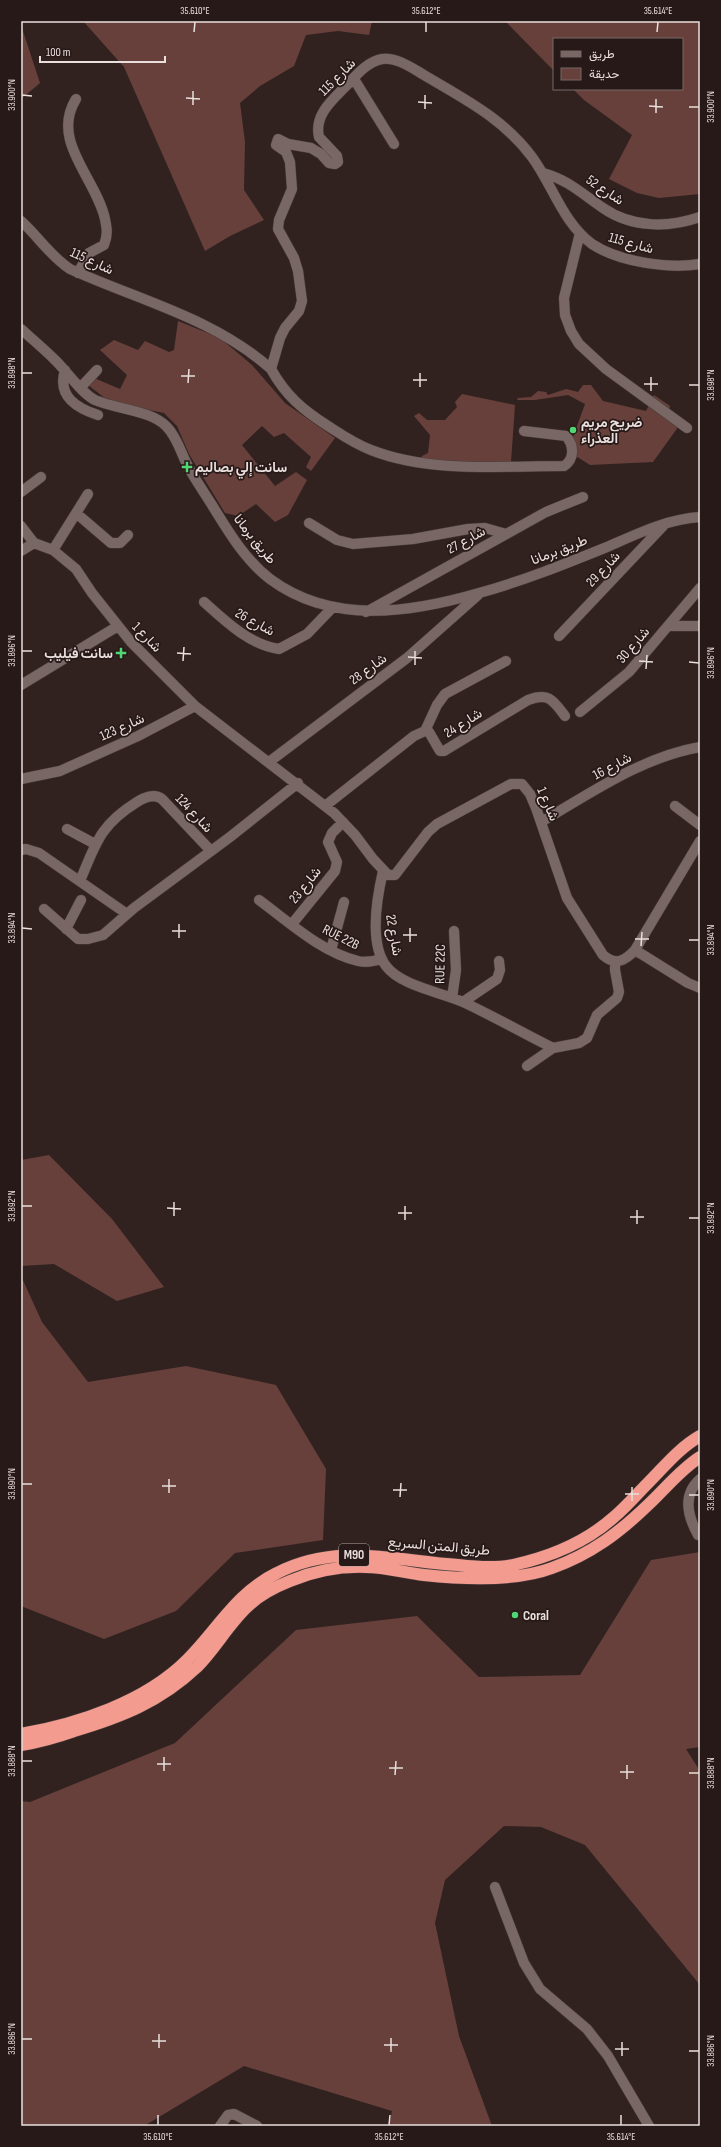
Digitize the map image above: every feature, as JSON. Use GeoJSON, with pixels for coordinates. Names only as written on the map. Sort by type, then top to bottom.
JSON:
{"type":"FeatureCollection","features":[{"type":"Feature","properties":{"kind":"highway","name":"طريق المتن السريع"},"geometry":{"type":"LineString","coordinates":[[21,1734],[90,1716],[118,1705],[158,1683],[187,1661],[234,1605],[252,1588],[276,1573],[304,1562],[340,1555],[373,1555],[449,1565],[478,1567],[510,1566],[545,1556],[579,1542],[614,1517],[680,1450],[700,1436]]}},
{"type":"Feature","properties":{"kind":"highway","name":"طريق المتن السريع"},"geometry":{"type":"LineString","coordinates":[[21,1745],[111,1720],[149,1703],[167,1692],[197,1667],[246,1608],[256,1599],[288,1582],[308,1574],[346,1567],[382,1568],[423,1575],[462,1578],[522,1575],[550,1569],[599,1547],[625,1526],[687,1466],[700,1457]]}},
{"type":"Feature","properties":{"kind":"street","name":"شارع 115"},"geometry":{"type":"LineString","coordinates":[[21,221],[37,235],[54,257],[78,273],[192,318],[223,335],[271,370],[280,338],[285,328],[299,311],[302,301],[298,271],[294,258],[278,229],[279,220],[292,189],[292,181],[286,152],[276,145],[276,142],[278,139],[288,144],[312,148],[321,154],[329,163],[335,164],[338,162],[337,156],[319,137],[319,122],[324,110],[367,65],[375,61],[386,59],[405,64],[458,94],[495,120],[520,143],[543,172],[567,216],[580,233],[592,244],[613,254],[657,265],[683,267],[700,264]]}},
{"type":"Feature","properties":{"kind":"street"},"geometry":{"type":"LineString","coordinates":[[354,79],[394,144]]}},
{"type":"Feature","properties":{"kind":"street"},"geometry":{"type":"LineString","coordinates":[[76,99],[69,110],[67,135],[76,156],[101,204],[108,234],[104,245],[89,253],[78,273]]}},
{"type":"Feature","properties":{"kind":"street","name":"شارع 52"},"geometry":{"type":"LineString","coordinates":[[543,172],[568,182],[604,209],[642,224],[683,223],[700,217]]}},
{"type":"Feature","properties":{"kind":"street"},"geometry":{"type":"LineString","coordinates":[[580,233],[564,298],[565,314],[571,331],[579,344],[606,369],[687,428]]}},
{"type":"Feature","properties":{"kind":"street","name":"طريق برمانا"},"geometry":{"type":"LineString","coordinates":[[21,329],[65,370],[93,399],[147,416],[160,421],[168,427],[190,471],[234,540],[256,566],[288,590],[333,607],[366,612],[424,607],[480,593],[565,564],[666,523],[700,517]]}},
{"type":"Feature","properties":{"kind":"street"},"geometry":{"type":"LineString","coordinates":[[65,370],[61,384],[66,394],[86,411],[98,414]]}},
{"type":"Feature","properties":{"kind":"street"},"geometry":{"type":"LineString","coordinates":[[81,387],[97,370]]}},
{"type":"Feature","properties":{"kind":"street"},"geometry":{"type":"LineString","coordinates":[[271,370],[286,394],[313,416],[356,444],[389,456],[447,466],[564,466],[570,460],[572,455],[571,442],[566,436],[524,431]]}},
{"type":"Feature","properties":{"kind":"street"},"geometry":{"type":"LineString","coordinates":[[21,492],[41,476]]}},
{"type":"Feature","properties":{"kind":"street"},"geometry":{"type":"LineString","coordinates":[[53,550],[88,494]]}},
{"type":"Feature","properties":{"kind":"street","name":"شارع 27"},"geometry":{"type":"LineString","coordinates":[[366,612],[546,512],[582,497]]}},
{"type":"Feature","properties":{"kind":"street"},"geometry":{"type":"LineString","coordinates":[[76,513],[111,543],[120,543],[128,535]]}},
{"type":"Feature","properties":{"kind":"street"},"geometry":{"type":"LineString","coordinates":[[309,523],[337,540],[353,544],[413,539],[468,529],[485,528],[506,534]]}},
{"type":"Feature","properties":{"kind":"street","name":"شارع 29"},"geometry":{"type":"LineString","coordinates":[[559,636],[666,523]]}},
{"type":"Feature","properties":{"kind":"street"},"geometry":{"type":"LineString","coordinates":[[21,526],[34,543],[21,551]]}},
{"type":"Feature","properties":{"kind":"street","name":"شارع 1"},"geometry":{"type":"LineString","coordinates":[[34,543],[53,550],[76,569],[131,642],[196,706],[326,806],[343,822],[383,871],[388,875],[395,875],[428,832],[437,824],[511,784],[522,784],[530,794],[567,898],[603,955],[608,960],[615,962]]}},
{"type":"Feature","properties":{"kind":"street","name":"شارع 30"},"geometry":{"type":"LineString","coordinates":[[580,712],[629,672],[700,588]]}},
{"type":"Feature","properties":{"kind":"street","name":"شارع 28"},"geometry":{"type":"LineString","coordinates":[[269,762],[407,658],[480,593]]}},
{"type":"Feature","properties":{"kind":"street","name":"شارع 26"},"geometry":{"type":"LineString","coordinates":[[204,602],[237,629],[260,644],[279,649],[307,634],[333,607]]}},
{"type":"Feature","properties":{"kind":"street"},"geometry":{"type":"LineString","coordinates":[[21,685],[118,626]]}},
{"type":"Feature","properties":{"kind":"street"},"geometry":{"type":"LineString","coordinates":[[668,626],[700,626]]}},
{"type":"Feature","properties":{"kind":"street"},"geometry":{"type":"LineString","coordinates":[[425,731],[437,705],[445,694],[506,661]]}},
{"type":"Feature","properties":{"kind":"street","name":"شارع 24"},"geometry":{"type":"LineString","coordinates":[[326,806],[414,736],[425,731],[429,732],[440,751],[444,751],[537,696],[546,697],[552,700],[565,716]]}},
{"type":"Feature","properties":{"kind":"street","name":"شارع 123"},"geometry":{"type":"LineString","coordinates":[[21,779],[60,771],[138,736],[196,706]]}},
{"type":"Feature","properties":{"kind":"street","name":"شارع 16"},"geometry":{"type":"LineString","coordinates":[[541,822],[635,770],[668,754],[700,746]]}},
{"type":"Feature","properties":{"kind":"street"},"geometry":{"type":"LineString","coordinates":[[44,909],[78,939],[96,938],[103,935],[127,914],[298,783]]}},
{"type":"Feature","properties":{"kind":"street","name":"شارع 124"},"geometry":{"type":"LineString","coordinates":[[80,881],[94,844],[107,825],[124,810],[149,796],[156,796],[162,799],[211,851]]}},
{"type":"Feature","properties":{"kind":"street"},"geometry":{"type":"LineString","coordinates":[[674,806],[700,825]]}},
{"type":"Feature","properties":{"kind":"street","name":"شارع 23"},"geometry":{"type":"LineString","coordinates":[[292,924],[338,865],[328,842],[332,833],[343,822]]}},
{"type":"Feature","properties":{"kind":"street"},"geometry":{"type":"LineString","coordinates":[[67,829],[94,844]]}},
{"type":"Feature","properties":{"kind":"street"},"geometry":{"type":"LineString","coordinates":[[527,1066],[553,1048],[579,1043],[587,1038],[596,1015],[617,998],[619,992],[615,962],[623,961],[635,950],[700,841]]}},
{"type":"Feature","properties":{"kind":"street"},"geometry":{"type":"LineString","coordinates":[[21,850],[26,849],[39,853],[127,914]]}},
{"type":"Feature","properties":{"kind":"street","name":"شارع 22"},"geometry":{"type":"LineString","coordinates":[[383,871],[376,909],[376,924],[382,959],[387,967],[400,978],[463,1002],[553,1048]]}},
{"type":"Feature","properties":{"kind":"street"},"geometry":{"type":"LineString","coordinates":[[66,928],[81,900]]}},
{"type":"Feature","properties":{"kind":"street","name":"RUE 22B"},"geometry":{"type":"LineString","coordinates":[[259,900],[331,950],[358,961],[366,962],[382,959]]}},
{"type":"Feature","properties":{"kind":"street"},"geometry":{"type":"LineString","coordinates":[[331,950],[344,902]]}},
{"type":"Feature","properties":{"kind":"street","name":"RUE 22C"},"geometry":{"type":"LineString","coordinates":[[452,998],[456,970],[454,931]]}},
{"type":"Feature","properties":{"kind":"street"},"geometry":{"type":"LineString","coordinates":[[635,950],[688,983],[700,988]]}},
{"type":"Feature","properties":{"kind":"street"},"geometry":{"type":"LineString","coordinates":[[463,1002],[497,978],[500,970],[499,961]]}},
{"type":"Feature","properties":{"kind":"street"},"geometry":{"type":"LineString","coordinates":[[698,1535],[692,1524],[688,1506],[691,1492],[700,1479]]}},
{"type":"Feature","properties":{"kind":"street"},"geometry":{"type":"LineString","coordinates":[[495,1888],[524,1963],[540,1989],[587,2029],[608,2056],[649,2126]]}},
{"type":"Feature","properties":{"kind":"street"},"geometry":{"type":"LineString","coordinates":[[220,2126],[228,2115],[234,2114],[257,2126]]}},
{"type":"Feature","properties":{"kind":"green space"},"geometry":{"type":"Polygon","coordinates":[[[83,21],[372,21],[369,35],[338,31],[306,35],[294,66],[260,86],[240,103],[245,142],[244,190],[264,220],[230,236],[205,251],[124,67],[83,21]]]}},
{"type":"Feature","properties":{"kind":"green space"},"geometry":{"type":"Polygon","coordinates":[[[505,21],[700,21],[700,194],[659,198],[637,193],[609,179],[632,135],[584,100],[574,90],[683,90],[683,38],[553,38],[553,70],[505,21]]]}},
{"type":"Feature","properties":{"kind":"green space"},"geometry":{"type":"Polygon","coordinates":[[[21,25],[40,83],[21,99],[21,25]]]}},
{"type":"Feature","properties":{"kind":"green space"},"geometry":{"type":"Polygon","coordinates":[[[178,321],[220,338],[252,365],[285,403],[335,438],[311,471],[306,467],[311,457],[284,433],[274,437],[262,426],[242,445],[275,486],[296,472],[307,480],[288,515],[275,522],[256,504],[238,516],[225,513],[189,454],[177,426],[164,413],[110,402],[88,385],[94,378],[120,389],[127,375],[100,350],[114,340],[138,350],[145,341],[169,352],[174,350],[178,321]]]}},
{"type":"Feature","properties":{"kind":"green space"},"geometry":{"type":"Polygon","coordinates":[[[583,385],[591,385],[603,401],[646,411],[654,395],[670,406],[669,411],[681,423],[653,462],[590,465],[568,451],[585,404],[568,395],[535,400],[517,400],[518,398],[531,397],[538,391],[546,392],[548,395],[566,389],[578,392],[583,385]]]}},
{"type":"Feature","properties":{"kind":"green space"},"geometry":{"type":"Polygon","coordinates":[[[462,394],[515,405],[511,462],[502,465],[420,462],[422,456],[428,453],[430,435],[414,416],[419,413],[427,420],[445,420],[457,407],[455,402],[462,394]]]}},
{"type":"Feature","properties":{"kind":"green space"},"geometry":{"type":"Polygon","coordinates":[[[49,1155],[112,1219],[164,1287],[117,1301],[54,1264],[21,1266],[21,1160],[49,1155]]]}},
{"type":"Feature","properties":{"kind":"green space"},"geometry":{"type":"Polygon","coordinates":[[[21,1276],[42,1322],[88,1382],[186,1366],[276,1385],[326,1469],[323,1540],[235,1553],[176,1611],[104,1639],[21,1606],[21,1276]]]}},
{"type":"Feature","properties":{"kind":"green space"},"geometry":{"type":"Polygon","coordinates":[[[700,1552],[700,1747],[686,1749],[700,1771],[700,1985],[585,1845],[541,1827],[504,1826],[445,1880],[435,1923],[459,2036],[492,2126],[389,2126],[392,2111],[244,2066],[144,2126],[21,2126],[21,1801],[30,1802],[175,1743],[296,1630],[417,1616],[479,1677],[580,1675],[651,1560],[700,1552]]]}},
{"type":"Feature","properties":{"kind":"place","name":"ضريح مريم العذراء"},"geometry":{"type":"Point","coordinates":[573,430]}},
{"type":"Feature","properties":{"kind":"place","name":"سانت إلي بصاليم"},"geometry":{"type":"Point","coordinates":[187,467]}},
{"type":"Feature","properties":{"kind":"place","name":"سانت فيليب"},"geometry":{"type":"Point","coordinates":[121,653]}},
{"type":"Feature","properties":{"kind":"place","name":"Coral"},"geometry":{"type":"Point","coordinates":[515,1615]}}]}
